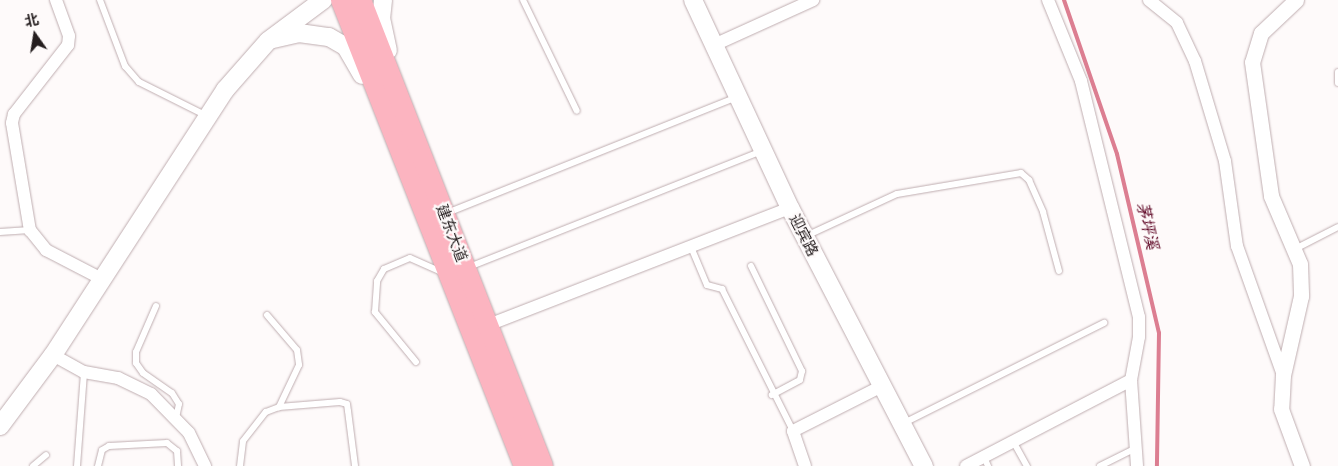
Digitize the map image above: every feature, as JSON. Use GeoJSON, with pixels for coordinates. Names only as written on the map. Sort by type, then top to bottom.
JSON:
{"type":"FeatureCollection","features":[{"type":"Feature","properties":{"kind":"highway","name":"建东大道"},"geometry":{"type":"LineString","coordinates":[[341,0],[394,110]]}},
{"type":"Feature","properties":{"kind":"highway","name":"建东大道"},"geometry":{"type":"LineString","coordinates":[[360,0],[394,110],[436,217],[480,328],[544,466]]}},
{"type":"Feature","properties":{"kind":"highway","name":"建东大道"},"geometry":{"type":"LineString","coordinates":[[480,328],[524,466]]}},
{"type":"Feature","properties":{"kind":"main road"},"geometry":{"type":"LineString","coordinates":[[0,426],[52,355],[207,116],[245,64],[268,41],[302,0]]}},
{"type":"Feature","properties":{"kind":"main road"},"geometry":{"type":"LineString","coordinates":[[268,41],[323,0]]}},
{"type":"Feature","properties":{"kind":"main road"},"geometry":{"type":"LineString","coordinates":[[383,0],[382,28],[394,110]]}},
{"type":"Feature","properties":{"kind":"main road","name":"迎宾路"},"geometry":{"type":"LineString","coordinates":[[693,0],[790,208],[924,466]]}},
{"type":"Feature","properties":{"kind":"main road"},"geometry":{"type":"LineString","coordinates":[[268,41],[309,33],[337,41],[352,55],[394,110]]}},
{"type":"Feature","properties":{"kind":"street"},"geometry":{"type":"LineString","coordinates":[[56,0],[69,36],[68,45],[14,114],[12,123],[30,230],[46,250],[102,279]]}},
{"type":"Feature","properties":{"kind":"street"},"geometry":{"type":"LineString","coordinates":[[714,45],[813,0]]}},
{"type":"Feature","properties":{"kind":"street"},"geometry":{"type":"LineString","coordinates":[[1048,0],[1081,80],[1139,317],[1139,337],[1131,380],[1137,466]]}},
{"type":"Feature","properties":{"kind":"street"},"geometry":{"type":"LineString","coordinates":[[1149,0],[1177,23],[1195,61],[1225,161],[1237,246],[1283,375]]}},
{"type":"Feature","properties":{"kind":"street"},"geometry":{"type":"LineString","coordinates":[[1163,10],[1172,0]]}},
{"type":"Feature","properties":{"kind":"street"},"geometry":{"type":"LineString","coordinates":[[1296,0],[1261,33],[1252,62],[1271,196],[1300,264],[1302,296],[1283,375],[1281,409],[1284,426],[1302,466]]}},
{"type":"Feature","properties":{"kind":"street"},"geometry":{"type":"LineString","coordinates":[[480,328],[790,208]]}},
{"type":"Feature","properties":{"kind":"street"},"geometry":{"type":"LineString","coordinates":[[52,355],[84,372],[135,384],[166,405],[205,466]]}},
{"type":"Feature","properties":{"kind":"street"},"geometry":{"type":"LineString","coordinates":[[966,466],[986,462],[1013,441],[1131,380]]}},
{"type":"Feature","properties":{"kind":"street"},"geometry":{"type":"LineString","coordinates":[[805,466],[793,431],[882,386]]}},
{"type":"Feature","properties":{"kind":"lane"},"geometry":{"type":"LineString","coordinates":[[100,0],[125,66],[139,82],[207,116]]}},
{"type":"Feature","properties":{"kind":"lane"},"geometry":{"type":"LineString","coordinates":[[523,0],[577,111]]}},
{"type":"Feature","properties":{"kind":"lane"},"geometry":{"type":"LineString","coordinates":[[1338,72],[1338,82]]}},
{"type":"Feature","properties":{"kind":"lane"},"geometry":{"type":"LineString","coordinates":[[436,217],[738,97]]}},
{"type":"Feature","properties":{"kind":"lane"},"geometry":{"type":"LineString","coordinates":[[416,362],[375,312],[377,281],[384,269],[410,258],[458,272],[763,150]]}},
{"type":"Feature","properties":{"kind":"lane"},"geometry":{"type":"LineString","coordinates":[[805,236],[897,194],[1021,173],[1029,180],[1043,212],[1059,271]]}},
{"type":"Feature","properties":{"kind":"lane"},"geometry":{"type":"LineString","coordinates":[[1295,249],[1338,227]]}},
{"type":"Feature","properties":{"kind":"lane"},"geometry":{"type":"LineString","coordinates":[[0,232],[30,230]]}},
{"type":"Feature","properties":{"kind":"lane"},"geometry":{"type":"LineString","coordinates":[[691,247],[708,284],[722,289],[772,395],[793,431]]}},
{"type":"Feature","properties":{"kind":"lane"},"geometry":{"type":"LineString","coordinates":[[750,266],[802,371],[800,380],[772,395]]}},
{"type":"Feature","properties":{"kind":"lane"},"geometry":{"type":"LineString","coordinates":[[156,306],[136,352],[136,363],[142,373],[172,394],[179,404],[176,418]]}},
{"type":"Feature","properties":{"kind":"lane"},"geometry":{"type":"LineString","coordinates":[[267,316],[297,350],[299,365],[279,407]]}},
{"type":"Feature","properties":{"kind":"lane"},"geometry":{"type":"LineString","coordinates":[[902,424],[1104,323]]}},
{"type":"Feature","properties":{"kind":"lane"},"geometry":{"type":"LineString","coordinates":[[77,466],[84,372]]}},
{"type":"Feature","properties":{"kind":"lane"},"geometry":{"type":"LineString","coordinates":[[240,466],[248,430],[266,412],[279,407],[346,404],[355,466]]}},
{"type":"Feature","properties":{"kind":"lane"},"geometry":{"type":"LineString","coordinates":[[1013,441],[1027,466]]}},
{"type":"Feature","properties":{"kind":"lane"},"geometry":{"type":"LineString","coordinates":[[98,466],[102,450],[109,446],[168,443],[177,451],[178,466]]}},
{"type":"Feature","properties":{"kind":"lane"},"geometry":{"type":"LineString","coordinates":[[1100,466],[1136,448]]}},
{"type":"Feature","properties":{"kind":"lane"},"geometry":{"type":"LineString","coordinates":[[33,466],[46,455]]}},
{"type":"Feature","properties":{"kind":"waterway","name":"茅坪溪"},"geometry":{"type":"LineString","coordinates":[[1064,0],[1117,154],[1159,333],[1157,466]]}}]}
